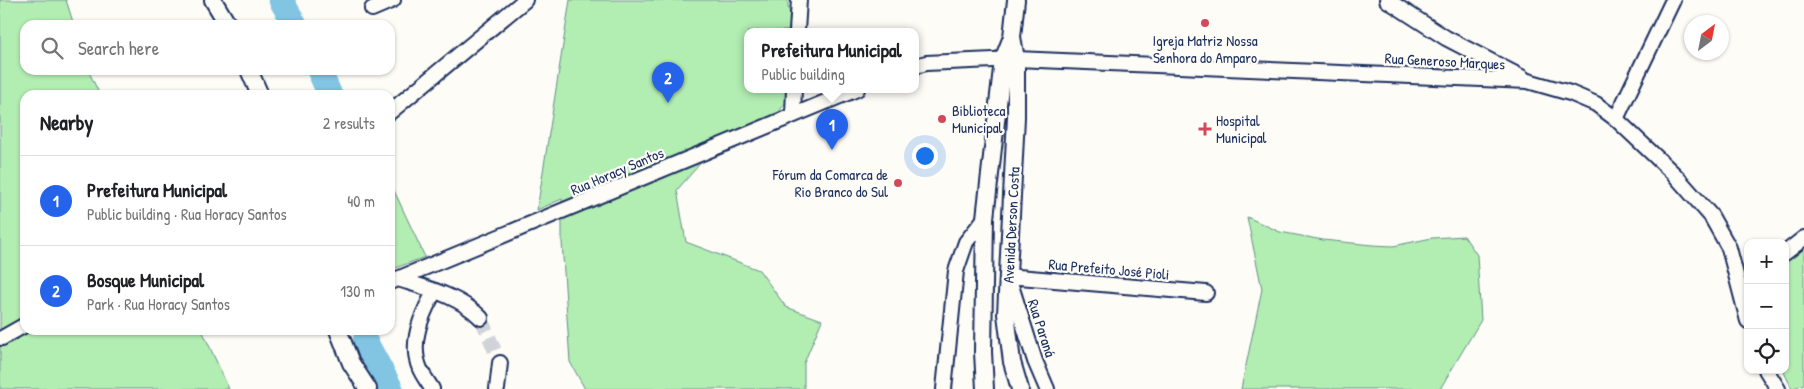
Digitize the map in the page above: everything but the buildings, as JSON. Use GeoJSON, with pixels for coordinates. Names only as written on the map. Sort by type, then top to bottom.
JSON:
{"type":"FeatureCollection","features":[{"type":"Feature","properties":{"kind":"main road"},"geometry":{"type":"LineString","coordinates":[[213,0],[225,20]]}},
{"type":"Feature","properties":{"kind":"main road"},"geometry":{"type":"LineString","coordinates":[[1010,59],[1016,0]]}},
{"type":"Feature","properties":{"kind":"main road","name":"Avenida Derson Costa"},"geometry":{"type":"LineString","coordinates":[[985,389],[983,352],[985,218],[1010,59]]}},
{"type":"Feature","properties":{"kind":"main road","name":"Avenida Derson Costa"},"geometry":{"type":"LineString","coordinates":[[1010,59],[1006,314],[1017,389]]}},
{"type":"Feature","properties":{"kind":"main road"},"geometry":{"type":"LineString","coordinates":[[252,75],[258,90]]}},
{"type":"Feature","properties":{"kind":"main road"},"geometry":{"type":"LineString","coordinates":[[340,335],[351,363],[368,389]]}},
{"type":"Feature","properties":{"kind":"street"},"geometry":{"type":"LineString","coordinates":[[372,8],[393,0]]}},
{"type":"Feature","properties":{"kind":"street"},"geometry":{"type":"LineString","coordinates":[[395,108],[525,0]]}},
{"type":"Feature","properties":{"kind":"street"},"geometry":{"type":"LineString","coordinates":[[797,28],[799,0]]}},
{"type":"Feature","properties":{"kind":"street"},"geometry":{"type":"LineString","coordinates":[[1387,0],[1446,38],[1528,80]]}},
{"type":"Feature","properties":{"kind":"street"},"geometry":{"type":"LineString","coordinates":[[1616,119],[1673,0]]}},
{"type":"Feature","properties":{"kind":"street"},"geometry":{"type":"LineString","coordinates":[[919,65],[926,63],[1010,59]]}},
{"type":"Feature","properties":{"kind":"street","name":"Rua Generoso Marques"},"geometry":{"type":"LineString","coordinates":[[1010,59],[1528,80],[1570,93],[1596,104],[1616,119],[1674,174],[1710,216],[1743,277]]}},
{"type":"Feature","properties":{"kind":"street"},"geometry":{"type":"LineString","coordinates":[[793,116],[794,93]]}},
{"type":"Feature","properties":{"kind":"street","name":"Rua Horacy Santos"},"geometry":{"type":"LineString","coordinates":[[395,281],[848,93]]}},
{"type":"Feature","properties":{"kind":"street"},"geometry":{"type":"LineString","coordinates":[[944,389],[956,271],[966,242],[985,218]]}},
{"type":"Feature","properties":{"kind":"street"},"geometry":{"type":"LineString","coordinates":[[1789,250],[1804,238]]}},
{"type":"Feature","properties":{"kind":"street","name":"Rua Prefeito José Pioli"},"geometry":{"type":"LineString","coordinates":[[1008,276],[1206,294]]}},
{"type":"Feature","properties":{"kind":"street","name":"Rua Paraná"},"geometry":{"type":"LineString","coordinates":[[1008,276],[1035,360],[1047,389]]}},
{"type":"Feature","properties":{"kind":"street"},"geometry":{"type":"LineString","coordinates":[[395,281],[435,291],[459,302],[474,311],[481,318]]}},
{"type":"Feature","properties":{"kind":"street"},"geometry":{"type":"LineString","coordinates":[[432,389],[419,368],[416,345],[419,326],[435,291]]}},
{"type":"Feature","properties":{"kind":"street"},"geometry":{"type":"LineString","coordinates":[[2,338],[20,328]]}},
{"type":"Feature","properties":{"kind":"street"},"geometry":{"type":"LineString","coordinates":[[497,389],[500,363]]}},
{"type":"Feature","properties":{"kind":"street"},"geometry":{"type":"LineString","coordinates":[[1769,374],[1778,389]]}},
{"type":"Feature","properties":{"kind":"green space"},"geometry":{"type":"Polygon","coordinates":[[[0,0],[66,0],[72,20],[20,20],[20,75],[90,75],[98,90],[20,90],[20,335],[204,335],[229,389],[0,389],[0,0]]]}},
{"type":"Feature","properties":{"kind":"green space"},"geometry":{"type":"Polygon","coordinates":[[[570,0],[788,0],[794,28],[744,28],[744,93],[792,93],[772,122],[725,135],[677,190],[686,242],[759,270],[786,307],[822,320],[804,363],[804,389],[585,389],[570,362],[562,242],[562,199],[537,210],[570,0]]]}},
{"type":"Feature","properties":{"kind":"green space"},"geometry":{"type":"Polygon","coordinates":[[[395,193],[425,257],[395,268],[395,193]]]}},
{"type":"Feature","properties":{"kind":"green space"},"geometry":{"type":"Polygon","coordinates":[[[1247,217],[1280,232],[1323,240],[1372,245],[1393,246],[1432,238],[1464,236],[1477,255],[1481,320],[1440,389],[1241,389],[1262,289],[1247,217]]]}},
{"type":"Feature","properties":{"kind":"green space"},"geometry":{"type":"Polygon","coordinates":[[[1804,247],[1804,384],[1792,389],[1785,374],[1789,374],[1789,254],[1804,247]]]}},
{"type":"Feature","properties":{"kind":"waterway"},"geometry":{"type":"LineString","coordinates":[[281,0],[292,20]]}},
{"type":"Feature","properties":{"kind":"waterway"},"geometry":{"type":"LineString","coordinates":[[321,75],[328,90]]}},
{"type":"Feature","properties":{"kind":"waterway"},"geometry":{"type":"LineString","coordinates":[[365,341],[391,389]]}},
{"type":"Feature","properties":{"kind":"tunnel"},"geometry":{"type":"LineString","coordinates":[[481,318],[500,363]]}},
{"type":"Feature","properties":{"kind":"place","name":"Igreja Matriz Nossa Senhora do Amparo"},"geometry":{"type":"Point","coordinates":[1205,23]}},
{"type":"Feature","properties":{"kind":"place","name":"Bosque Municipal"},"geometry":{"type":"Point","coordinates":[668,103]}},
{"type":"Feature","properties":{"kind":"place","name":"Biblioteca Municipal"},"geometry":{"type":"Point","coordinates":[942,119]}},
{"type":"Feature","properties":{"kind":"place","name":"Hospital Municipal"},"geometry":{"type":"Point","coordinates":[1205,129]}},
{"type":"Feature","properties":{"kind":"place","name":"Prefeitura Municipal"},"geometry":{"type":"Point","coordinates":[832,150]}},
{"type":"Feature","properties":{"kind":"place","name":"Fórum da Comarca de Rio Branco do Sul"},"geometry":{"type":"Point","coordinates":[898,183]}}]}
